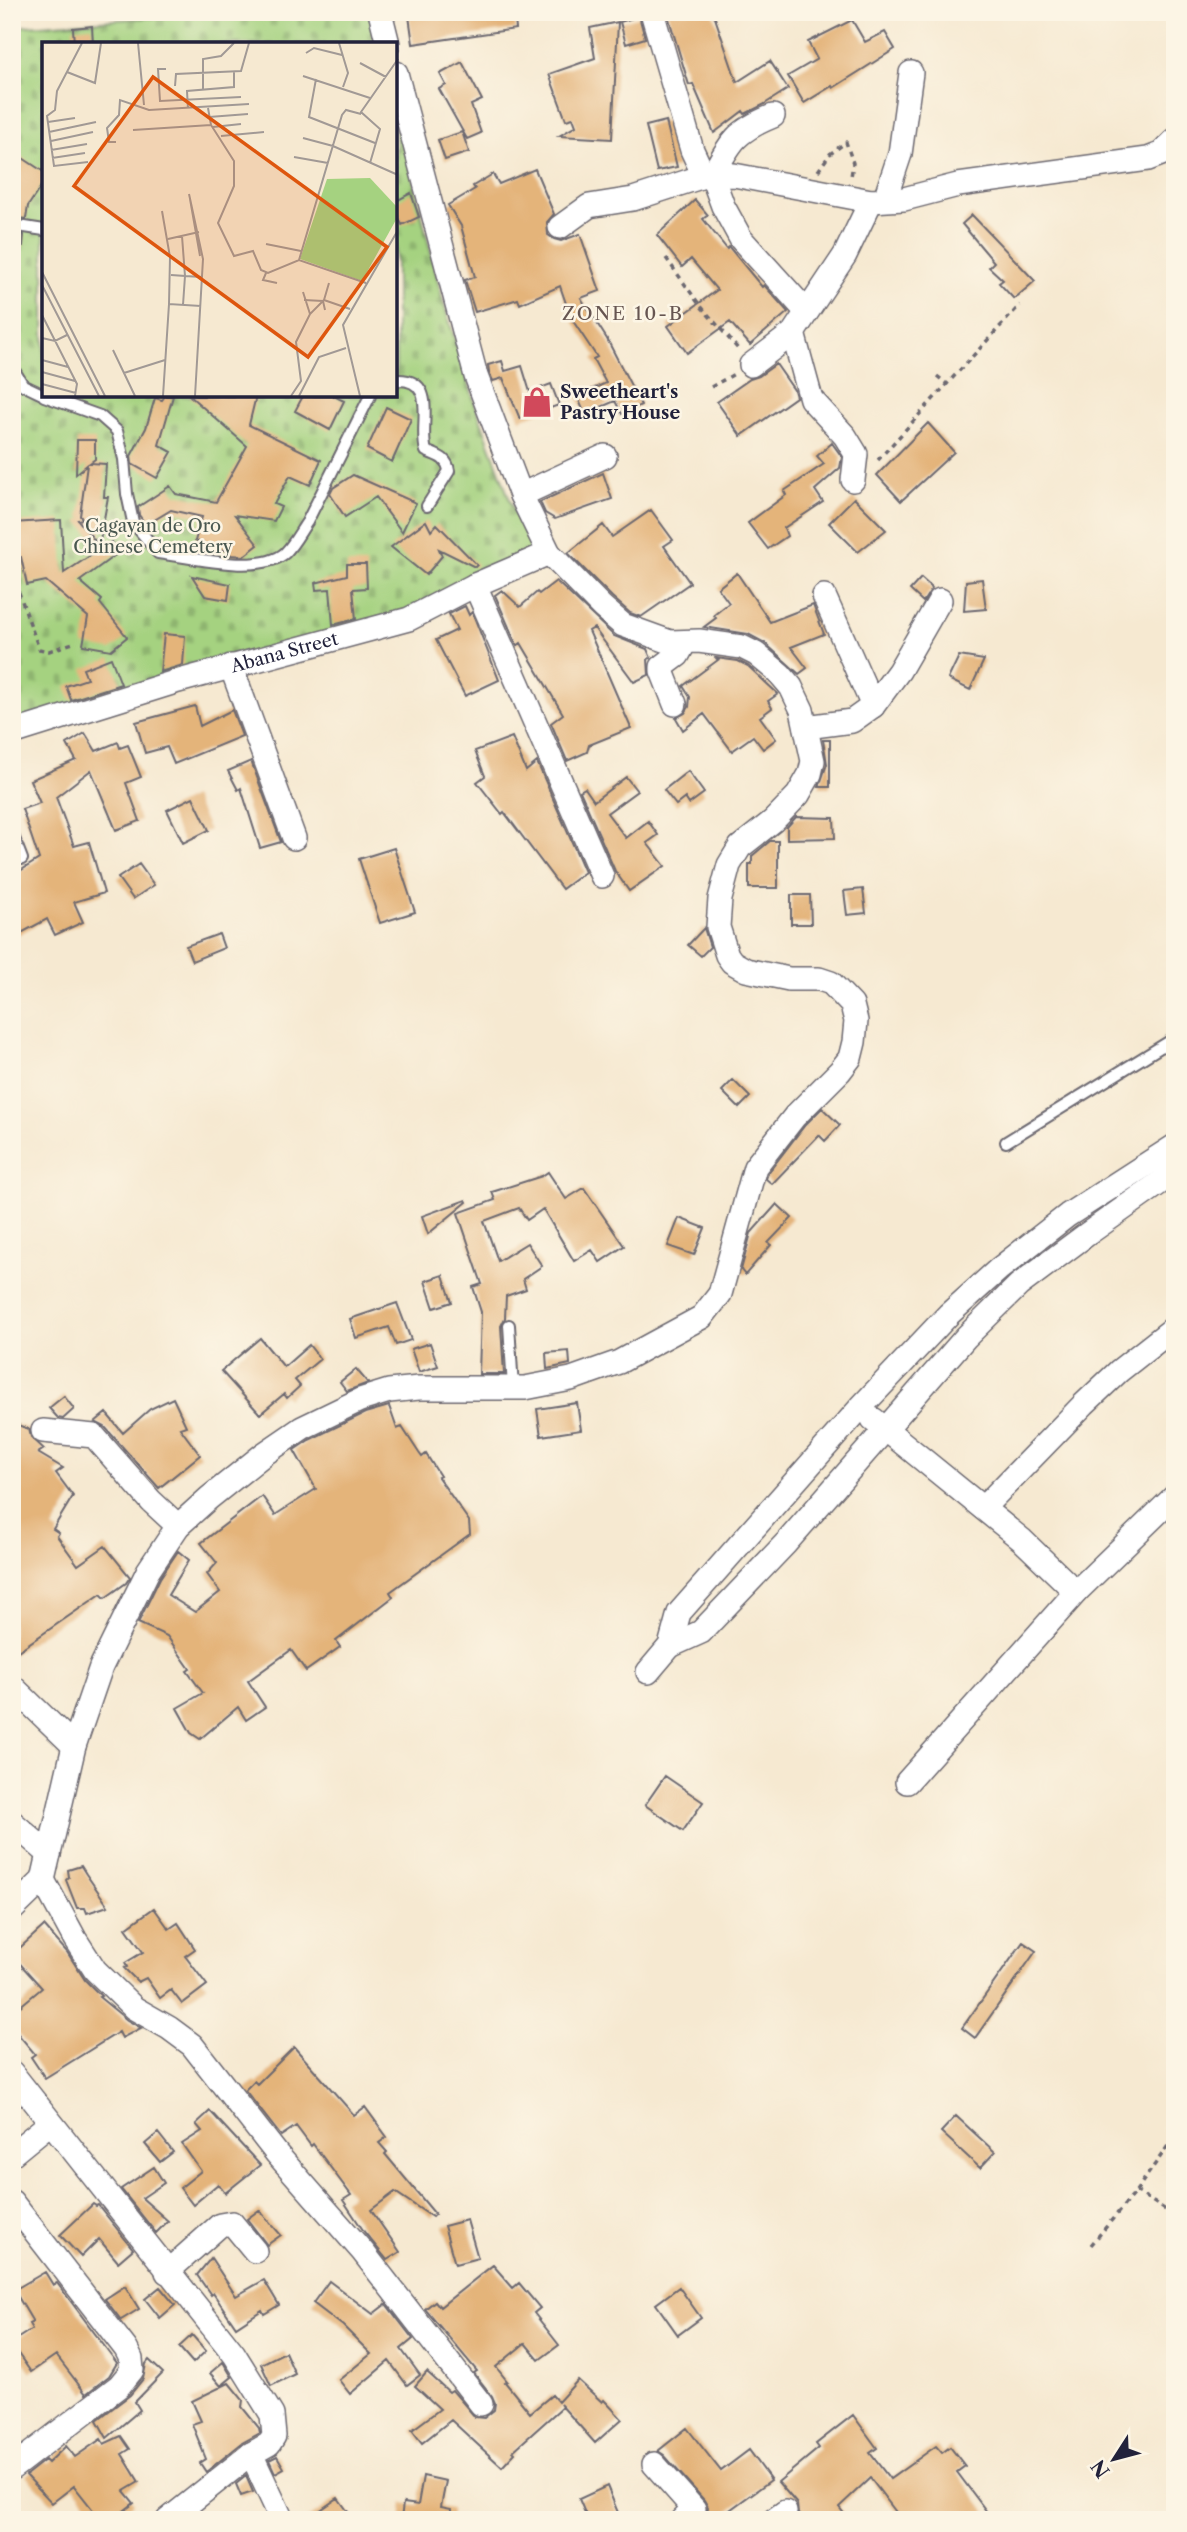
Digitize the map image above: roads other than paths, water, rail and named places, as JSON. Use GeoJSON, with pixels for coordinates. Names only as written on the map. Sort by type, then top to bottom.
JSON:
{"type":"FeatureCollection","features":[{"type":"Feature","properties":{"kind":"street"},"geometry":{"type":"LineString","coordinates":[[380,12],[388,42]]}},
{"type":"Feature","properties":{"kind":"street"},"geometry":{"type":"LineString","coordinates":[[652,12],[692,150],[741,239],[806,311]]}},
{"type":"Feature","properties":{"kind":"street"},"geometry":{"type":"LineString","coordinates":[[751,365],[793,333],[845,255],[868,199],[900,154],[911,73]]}},
{"type":"Feature","properties":{"kind":"street"},"geometry":{"type":"LineString","coordinates":[[12,1910],[43,1880],[74,1746],[101,1667],[148,1571],[178,1526],[273,1448],[302,1428],[360,1400],[389,1391],[419,1388],[513,1388],[570,1379],[619,1362],[702,1317],[720,1294],[735,1233],[760,1159],[795,1116],[826,1087],[850,1058],[856,1021],[852,1005],[842,994],[820,979],[789,979],[753,972],[738,966],[727,955],[718,927],[720,899],[729,865],[740,847],[773,821],[798,795],[810,774],[813,761],[802,710],[791,687],[780,674],[755,654],[742,647],[699,642],[684,644],[652,638],[623,625],[549,554],[521,495],[476,376],[397,77]]}},
{"type":"Feature","properties":{"kind":"street"},"geometry":{"type":"LineString","coordinates":[[708,176],[744,129],[773,116]]}},
{"type":"Feature","properties":{"kind":"street"},"geometry":{"type":"LineString","coordinates":[[560,227],[589,206],[633,199],[708,176],[734,175],[868,199],[904,199],[958,185],[1148,159],[1161,154],[1175,140]]}},
{"type":"Feature","properties":{"kind":"street"},"geometry":{"type":"LineString","coordinates":[[793,333],[811,399],[845,436],[856,454],[853,480]]}},
{"type":"Feature","properties":{"kind":"street"},"geometry":{"type":"LineString","coordinates":[[521,495],[605,456]]}},
{"type":"Feature","properties":{"kind":"street","name":"Abana Street"},"geometry":{"type":"LineString","coordinates":[[12,733],[231,666],[409,619],[475,585],[549,554]]}},
{"type":"Feature","properties":{"kind":"street"},"geometry":{"type":"LineString","coordinates":[[475,585],[603,876]]}},
{"type":"Feature","properties":{"kind":"street"},"geometry":{"type":"LineString","coordinates":[[824,596],[873,706]]}},
{"type":"Feature","properties":{"kind":"street"},"geometry":{"type":"LineString","coordinates":[[806,727],[852,721],[873,706],[899,671],[940,600]]}},
{"type":"Feature","properties":{"kind":"street"},"geometry":{"type":"LineString","coordinates":[[675,704],[662,667],[678,655],[684,644]]}},
{"type":"Feature","properties":{"kind":"street"},"geometry":{"type":"LineString","coordinates":[[231,666],[255,738],[294,838]]}},
{"type":"Feature","properties":{"kind":"street"},"geometry":{"type":"LineString","coordinates":[[648,1672],[670,1646],[679,1613],[860,1408],[949,1314],[999,1269],[1068,1215],[1172,1161]]}},
{"type":"Feature","properties":{"kind":"street"},"geometry":{"type":"LineString","coordinates":[[670,1646],[701,1632],[786,1543],[966,1337],[1019,1286],[1086,1235],[1172,1161]]}},
{"type":"Feature","properties":{"kind":"street"},"geometry":{"type":"LineString","coordinates":[[999,1269],[1019,1286]]}},
{"type":"Feature","properties":{"kind":"street"},"geometry":{"type":"LineString","coordinates":[[984,1508],[1052,1435],[1119,1371],[1175,1327]]}},
{"type":"Feature","properties":{"kind":"street"},"geometry":{"type":"LineString","coordinates":[[860,1408],[1022,1540],[1076,1592]]}},
{"type":"Feature","properties":{"kind":"street"},"geometry":{"type":"LineString","coordinates":[[43,1431],[94,1436],[151,1501],[178,1526]]}},
{"type":"Feature","properties":{"kind":"street"},"geometry":{"type":"LineString","coordinates":[[907,1782],[1076,1592],[1175,1496]]}},
{"type":"Feature","properties":{"kind":"street"},"geometry":{"type":"LineString","coordinates":[[12,1686],[74,1746]]}},
{"type":"Feature","properties":{"kind":"street"},"geometry":{"type":"LineString","coordinates":[[12,1822],[49,1854]]}},
{"type":"Feature","properties":{"kind":"street"},"geometry":{"type":"LineString","coordinates":[[43,1880],[75,1940],[95,1970],[134,2008],[192,2045],[278,2154],[363,2252],[481,2404]]}},
{"type":"Feature","properties":{"kind":"street"},"geometry":{"type":"LineString","coordinates":[[12,2074],[234,2354],[272,2415],[274,2436],[269,2444],[251,2454],[168,2520]]}},
{"type":"Feature","properties":{"kind":"street"},"geometry":{"type":"LineString","coordinates":[[12,2154],[50,2123]]}},
{"type":"Feature","properties":{"kind":"street"},"geometry":{"type":"LineString","coordinates":[[12,2202],[126,2349],[132,2370],[118,2386],[12,2468]]}},
{"type":"Feature","properties":{"kind":"street"},"geometry":{"type":"LineString","coordinates":[[167,2272],[220,2225],[232,2223],[255,2251]]}},
{"type":"Feature","properties":{"kind":"street"},"geometry":{"type":"LineString","coordinates":[[251,2454],[282,2520]]}},
{"type":"Feature","properties":{"kind":"street"},"geometry":{"type":"LineString","coordinates":[[654,2464],[693,2516]]}},
{"type":"Feature","properties":{"kind":"lane"},"geometry":{"type":"LineString","coordinates":[[12,225],[42,230]]}},
{"type":"Feature","properties":{"kind":"lane"},"geometry":{"type":"LineString","coordinates":[[12,367],[23,385],[42,394]]}},
{"type":"Feature","properties":{"kind":"lane"},"geometry":{"type":"LineString","coordinates":[[397,380],[406,379],[416,383],[421,392],[426,417],[426,451],[442,457],[449,465],[449,471],[427,506]]}},
{"type":"Feature","properties":{"kind":"lane"},"geometry":{"type":"LineString","coordinates":[[49,397],[100,416],[117,431],[133,522],[158,553],[241,564],[268,562],[284,553],[295,540],[307,522],[370,397]]}},
{"type":"Feature","properties":{"kind":"lane"},"geometry":{"type":"LineString","coordinates":[[12,833],[22,859]]}},
{"type":"Feature","properties":{"kind":"lane"},"geometry":{"type":"LineString","coordinates":[[1006,1142],[1175,1038]]}},
{"type":"Feature","properties":{"kind":"lane"},"geometry":{"type":"LineString","coordinates":[[509,1325],[513,1388]]}},
{"type":"Feature","properties":{"kind":"place","name":"Sweetheart's Pastry House"},"geometry":{"type":"Point","coordinates":[537,402]}},
{"type":"Feature","properties":{"kind":"district","name":"ZONE 10-B"},"geometry":{"type":"Point","coordinates":[623,313]}},
{"type":"Feature","properties":{"kind":"park label","name":"Cagayan de Oro Chinese Cemetery"},"geometry":{"type":"Point","coordinates":[153,536]}}]}
